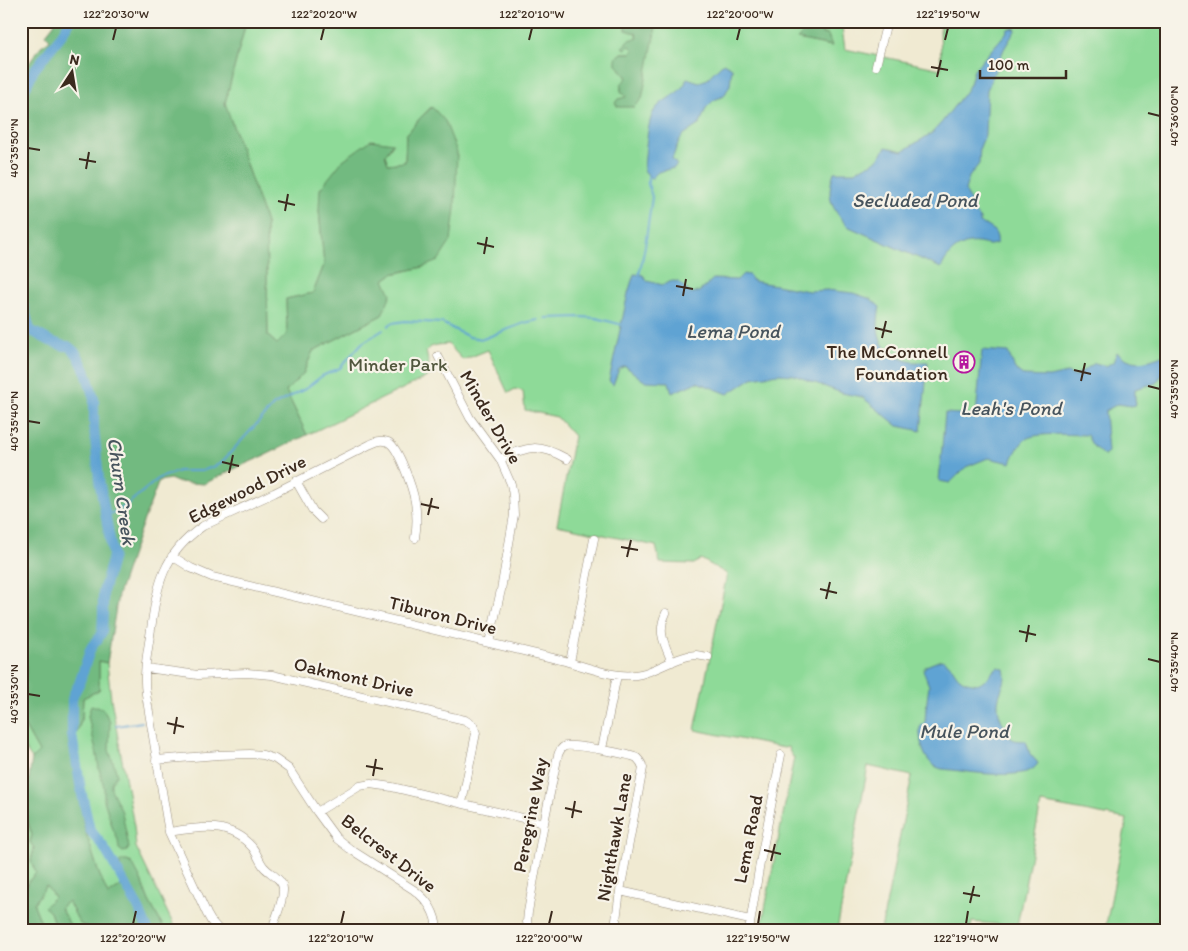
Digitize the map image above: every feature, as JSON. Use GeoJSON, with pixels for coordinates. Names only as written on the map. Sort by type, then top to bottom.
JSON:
{"type":"FeatureCollection","features":[{"type":"Feature","properties":{"kind":"street"},"geometry":{"type":"LineString","coordinates":[[876,66],[887,21]]}},
{"type":"Feature","properties":{"kind":"street","name":"Minder Drive"},"geometry":{"type":"LineString","coordinates":[[438,356],[470,418],[500,459],[511,484],[514,506],[507,555],[489,643]]}},
{"type":"Feature","properties":{"kind":"street","name":"Edgewood Drive"},"geometry":{"type":"LineString","coordinates":[[219,930],[209,919],[169,832],[145,690],[146,668],[157,590],[163,572],[172,556],[188,537],[203,526],[374,442],[382,440],[391,443],[396,450],[411,487],[415,502],[415,538]]}},
{"type":"Feature","properties":{"kind":"street"},"geometry":{"type":"LineString","coordinates":[[500,459],[526,449],[541,448],[552,451],[567,459]]}},
{"type":"Feature","properties":{"kind":"street"},"geometry":{"type":"LineString","coordinates":[[296,481],[313,511],[321,519]]}},
{"type":"Feature","properties":{"kind":"street"},"geometry":{"type":"LineString","coordinates":[[570,662],[594,539]]}},
{"type":"Feature","properties":{"kind":"street","name":"Tiburon Drive"},"geometry":{"type":"LineString","coordinates":[[172,556],[191,568],[212,576],[617,675],[630,676],[641,674],[683,657],[708,657]]}},
{"type":"Feature","properties":{"kind":"street"},"geometry":{"type":"LineString","coordinates":[[666,613],[661,630],[672,662]]}},
{"type":"Feature","properties":{"kind":"street","name":"Oakmont Drive"},"geometry":{"type":"LineString","coordinates":[[146,668],[198,675],[247,673],[272,675],[465,720],[473,725],[476,733],[462,804]]}},
{"type":"Feature","properties":{"kind":"street"},"geometry":{"type":"LineString","coordinates":[[602,749],[617,675]]}},
{"type":"Feature","properties":{"kind":"street","name":"Peregrine Way"},"geometry":{"type":"LineString","coordinates":[[529,930],[528,912],[544,823],[560,750],[563,747],[569,746],[602,749]]}},
{"type":"Feature","properties":{"kind":"street","name":"Nighthawk Lane"},"geometry":{"type":"LineString","coordinates":[[602,749],[636,758],[643,768],[620,891],[616,930]]}},
{"type":"Feature","properties":{"kind":"street","name":"Belcrest Drive"},"geometry":{"type":"LineString","coordinates":[[156,760],[257,754],[279,761],[289,769],[332,833],[423,897],[432,908],[436,918],[437,930]]}},
{"type":"Feature","properties":{"kind":"street","name":"Lema Road"},"geometry":{"type":"LineString","coordinates":[[749,930],[780,755]]}},
{"type":"Feature","properties":{"kind":"street"},"geometry":{"type":"LineString","coordinates":[[317,812],[356,787],[371,784],[392,787],[544,823]]}},
{"type":"Feature","properties":{"kind":"street"},"geometry":{"type":"LineString","coordinates":[[169,832],[214,827],[236,833],[251,846],[264,868],[283,885],[282,899],[272,930]]}},
{"type":"Feature","properties":{"kind":"street"},"geometry":{"type":"LineString","coordinates":[[620,891],[750,920]]}},
{"type":"Feature","properties":{"kind":"green space"},"geometry":{"type":"Polygon","coordinates":[[[55,21],[244,21],[244,30],[225,103],[266,223],[268,336],[277,344],[287,334],[286,299],[313,293],[324,265],[319,210],[320,189],[343,160],[371,140],[393,143],[385,155],[388,164],[405,162],[406,135],[432,107],[445,121],[457,152],[455,208],[451,241],[438,261],[423,267],[392,274],[384,280],[391,294],[382,315],[313,351],[303,374],[286,391],[307,435],[204,484],[177,482],[170,479],[159,481],[140,530],[118,595],[107,663],[99,661],[99,690],[83,698],[82,718],[71,749],[84,826],[98,871],[108,895],[121,886],[120,861],[132,863],[149,901],[165,930],[95,930],[80,924],[68,901],[60,908],[73,930],[56,930],[50,912],[44,907],[54,897],[46,886],[34,903],[44,930],[21,930],[21,896],[25,896],[27,883],[36,873],[31,861],[34,848],[30,842],[32,835],[24,810],[32,759],[39,752],[21,720],[21,685],[26,669],[21,641],[21,75],[41,46],[50,40],[46,34],[55,21]]]}},
{"type":"Feature","properties":{"kind":"green space","name":"Minder Park"},"geometry":{"type":"Polygon","coordinates":[[[244,21],[631,21],[626,22],[638,38],[630,46],[634,50],[631,53],[622,53],[616,64],[627,78],[621,84],[621,91],[634,107],[657,21],[738,21],[735,25],[751,28],[750,21],[767,21],[765,26],[777,28],[778,21],[811,21],[812,25],[809,33],[803,33],[798,39],[831,46],[828,35],[822,34],[817,21],[841,21],[845,49],[941,69],[940,21],[1167,21],[1167,930],[1105,930],[1127,819],[1041,803],[1017,926],[972,922],[970,930],[881,930],[912,776],[868,766],[837,930],[761,930],[794,757],[788,747],[784,748],[695,730],[727,574],[701,559],[694,564],[660,563],[656,546],[557,525],[574,436],[557,417],[525,410],[523,391],[515,389],[508,393],[488,350],[463,360],[448,344],[431,347],[426,351],[431,375],[307,435],[286,391],[303,374],[313,351],[382,315],[384,280],[392,274],[423,267],[431,107],[406,135],[405,162],[388,164],[385,155],[393,144],[319,210],[324,265],[313,293],[286,299],[287,334],[277,344],[268,336],[266,223],[225,103],[244,30],[244,21]]]}},
{"type":"Feature","properties":{"kind":"green space"},"geometry":{"type":"Polygon","coordinates":[[[634,21],[645,27],[644,21],[657,21],[642,99],[634,107],[618,107],[615,103],[618,99],[626,97],[621,91],[621,84],[627,78],[616,64],[616,58],[622,53],[631,53],[634,50],[630,46],[625,49],[623,47],[628,40],[638,38],[636,33],[626,30],[626,22],[634,21]]]}},
{"type":"Feature","properties":{"kind":"green space"},"geometry":{"type":"Polygon","coordinates":[[[811,21],[817,21],[822,24],[822,34],[828,35],[832,46],[797,39],[803,33],[809,33],[809,28],[812,25],[811,21]]]}},
{"type":"Feature","properties":{"kind":"green space"},"geometry":{"type":"Polygon","coordinates":[[[99,661],[107,663],[111,699],[134,826],[136,847],[176,930],[165,930],[149,901],[140,878],[121,886],[108,895],[98,871],[84,826],[71,749],[82,718],[83,698],[99,690],[99,661]]]}},
{"type":"Feature","properties":{"kind":"green space"},"geometry":{"type":"Polygon","coordinates":[[[91,705],[103,709],[110,722],[109,750],[117,774],[111,783],[111,789],[122,812],[129,848],[123,852],[119,849],[118,840],[104,800],[104,787],[88,716],[91,705]]]}},
{"type":"Feature","properties":{"kind":"green space"},"geometry":{"type":"Polygon","coordinates":[[[21,720],[39,752],[32,759],[21,743],[21,720]]]}},
{"type":"Feature","properties":{"kind":"green space"},"geometry":{"type":"Polygon","coordinates":[[[24,810],[32,835],[30,842],[34,848],[31,861],[36,873],[27,883],[26,896],[21,896],[21,820],[24,810]]]}},
{"type":"Feature","properties":{"kind":"green space"},"geometry":{"type":"Polygon","coordinates":[[[46,886],[54,897],[50,912],[56,930],[44,930],[34,905],[46,886]]]}},
{"type":"Feature","properties":{"kind":"green space"},"geometry":{"type":"Polygon","coordinates":[[[68,901],[80,924],[95,930],[73,930],[60,908],[68,901]]]}},
{"type":"Feature","properties":{"kind":"water","name":"Secluded Pond"},"geometry":{"type":"Polygon","coordinates":[[[1008,29],[1016,29],[1004,49],[987,90],[985,135],[980,147],[979,164],[969,177],[965,190],[973,211],[980,219],[980,223],[993,230],[997,236],[997,243],[989,245],[969,243],[960,246],[950,254],[941,268],[847,226],[833,207],[831,201],[830,188],[834,172],[856,172],[875,161],[886,147],[903,151],[932,133],[965,92],[970,84],[974,70],[1008,29]]]}},
{"type":"Feature","properties":{"kind":"water"},"geometry":{"type":"Polygon","coordinates":[[[723,63],[732,68],[730,85],[724,96],[714,100],[706,108],[700,124],[683,135],[672,159],[677,165],[674,168],[658,172],[651,179],[644,170],[648,131],[654,111],[662,102],[685,84],[687,78],[699,82],[708,79],[723,63]]]}},
{"type":"Feature","properties":{"kind":"water","name":"Lema Pond"},"geometry":{"type":"Polygon","coordinates":[[[634,274],[643,275],[647,281],[663,285],[672,281],[679,282],[691,293],[699,292],[713,279],[737,280],[743,274],[749,275],[753,281],[809,291],[827,290],[853,293],[871,299],[880,307],[878,325],[880,340],[889,352],[905,360],[928,362],[921,431],[898,426],[862,397],[842,393],[794,375],[778,374],[752,378],[728,394],[697,382],[672,393],[669,382],[644,381],[625,366],[619,369],[613,385],[609,381],[628,293],[634,274]]]}},
{"type":"Feature","properties":{"kind":"water","name":"Leah's Pond"},"geometry":{"type":"Polygon","coordinates":[[[982,350],[1008,352],[1015,369],[1024,376],[1049,377],[1067,373],[1075,376],[1095,363],[1106,366],[1113,362],[1117,352],[1129,360],[1140,362],[1165,355],[1167,358],[1167,368],[1156,383],[1135,389],[1136,405],[1118,404],[1105,411],[1108,452],[1104,456],[1092,445],[1087,435],[1038,435],[1023,441],[1011,463],[988,458],[966,467],[950,483],[939,481],[945,413],[976,415],[982,350]]]}},
{"type":"Feature","properties":{"kind":"water","name":"Mule Pond"},"geometry":{"type":"Polygon","coordinates":[[[941,660],[946,662],[961,679],[978,684],[988,678],[998,667],[1004,669],[1005,681],[998,702],[1000,717],[1011,738],[1026,741],[1030,754],[1038,763],[1034,768],[1029,771],[1009,774],[974,773],[942,769],[931,763],[924,752],[920,733],[920,727],[925,722],[929,686],[923,670],[926,666],[941,660]]]}},
{"type":"Feature","properties":{"kind":"waterway","name":"Churn Creek"},"geometry":{"type":"LineString","coordinates":[[21,97],[34,70],[70,21]]}},
{"type":"Feature","properties":{"kind":"waterway"},"geometry":{"type":"LineString","coordinates":[[639,276],[652,197],[648,176]]}},
{"type":"Feature","properties":{"kind":"waterway","name":"Churn Creek"},"geometry":{"type":"LineString","coordinates":[[21,304],[24,307],[30,330],[50,341],[68,346],[78,356],[86,372],[94,399],[94,428],[99,480],[113,556],[103,592],[102,632],[90,650],[79,684],[73,695],[72,735],[90,830],[103,846],[113,863],[138,907],[148,930]]}},
{"type":"Feature","properties":{"kind":"waterway"},"geometry":{"type":"LineString","coordinates":[[546,318],[596,318],[623,325]]}},
{"type":"Feature","properties":{"kind":"waterway"},"geometry":{"type":"LineString","coordinates":[[388,326],[392,323],[405,321],[442,323],[469,337],[483,339],[524,323],[538,320]]}},
{"type":"Feature","properties":{"kind":"waterway"},"geometry":{"type":"LineString","coordinates":[[106,516],[124,507],[159,478],[179,471],[202,471],[220,464],[274,405],[305,389],[322,376],[340,368],[362,343],[383,330]]}},
{"type":"Feature","properties":{"kind":"waterway"},"geometry":{"type":"LineString","coordinates":[[116,726],[142,722]]}},
{"type":"Feature","properties":{"kind":"place","name":"The McConnell Foundation"},"geometry":{"type":"Point","coordinates":[964,362]}}]}
